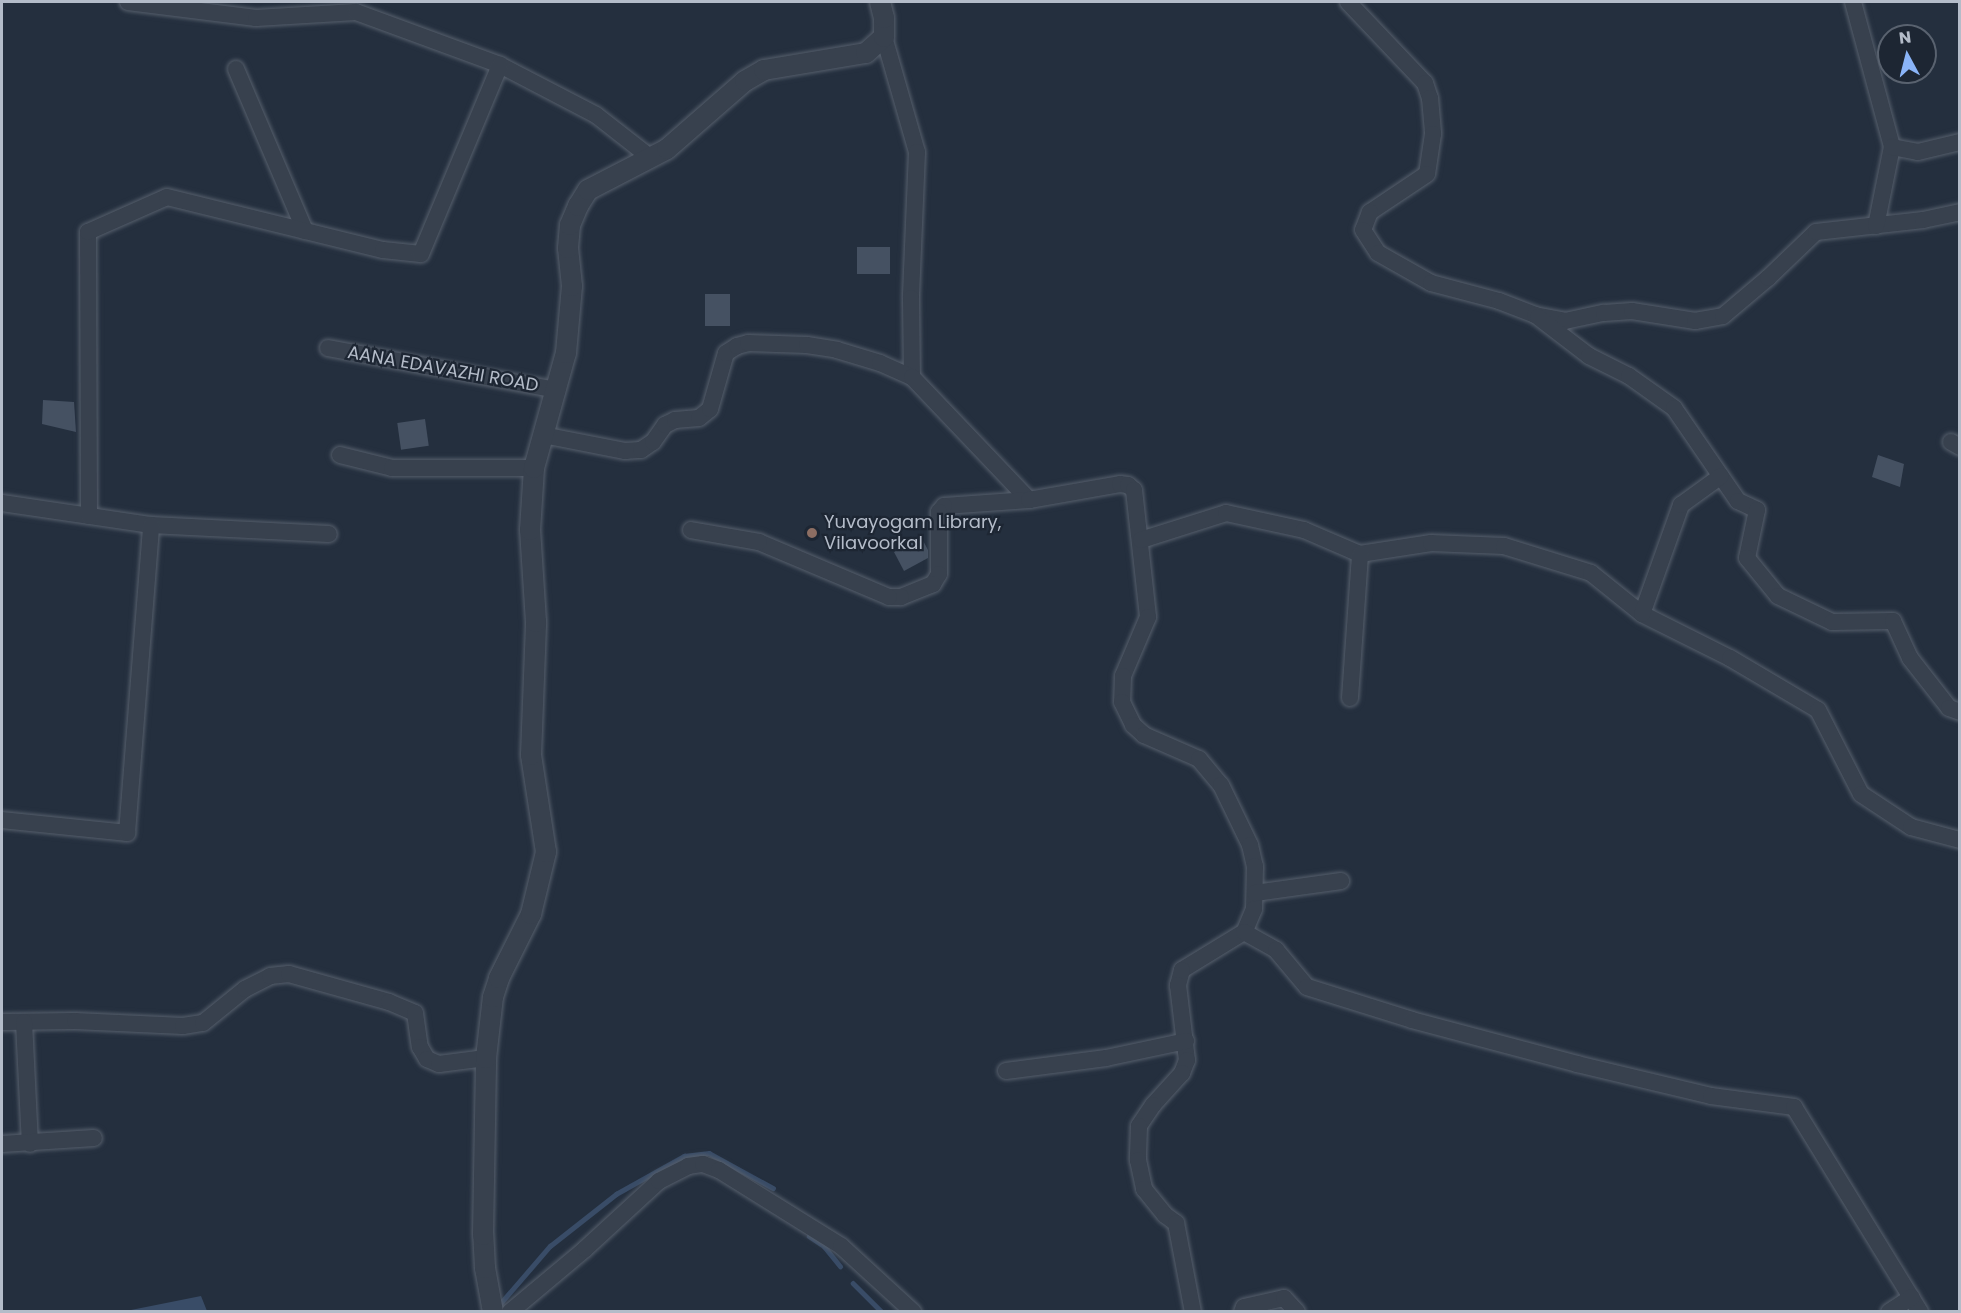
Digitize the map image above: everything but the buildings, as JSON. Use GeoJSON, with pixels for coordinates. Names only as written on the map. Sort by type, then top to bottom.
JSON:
{"type":"FeatureCollection","features":[{"type":"Feature","properties":{"kind":"street"},"geometry":{"type":"LineString","coordinates":[[128,2],[256,18],[356,12],[500,65],[596,115],[651,158]]}},
{"type":"Feature","properties":{"kind":"street"},"geometry":{"type":"LineString","coordinates":[[880,2],[884,18],[884,37],[917,152],[910,298],[912,377]]}},
{"type":"Feature","properties":{"kind":"street"},"geometry":{"type":"LineString","coordinates":[[1348,2],[1425,83],[1430,98],[1433,134],[1427,174],[1370,212],[1363,230],[1378,253],[1431,283],[1499,301],[1535,315],[1565,321],[1604,313],[1632,311],[1695,321],[1723,316],[1768,278],[1816,232],[1875,226],[1959,212]]}},
{"type":"Feature","properties":{"kind":"street"},"geometry":{"type":"LineString","coordinates":[[1853,2],[1892,147],[1875,226]]}},
{"type":"Feature","properties":{"kind":"street"},"geometry":{"type":"LineString","coordinates":[[493,1311],[485,1268],[483,1235],[486,1058],[493,997],[499,978],[531,914],[546,852],[531,755],[536,622],[530,530],[534,468],[567,353],[570,317],[570,225],[588,190],[667,149],[745,81],[764,70],[782,65],[866,53],[884,37]]}},
{"type":"Feature","properties":{"kind":"street"},"geometry":{"type":"LineString","coordinates":[[89,516],[88,232],[167,197],[383,250],[421,254],[500,65]]}},
{"type":"Feature","properties":{"kind":"street"},"geometry":{"type":"LineString","coordinates":[[236,69],[305,231]]}},
{"type":"Feature","properties":{"kind":"street"},"geometry":{"type":"LineString","coordinates":[[1892,147],[1918,152],[1959,142]]}},
{"type":"Feature","properties":{"kind":"street"},"geometry":{"type":"LineString","coordinates":[[1535,315],[1588,356],[1629,376],[1674,408],[1738,501],[1757,510],[1747,558],[1778,596],[1832,622],[1893,621],[1910,658],[1949,708],[1959,712]]}},
{"type":"Feature","properties":{"kind":"street"},"geometry":{"type":"LineString","coordinates":[[543,435],[626,451],[641,450],[653,442],[664,425],[675,420],[699,418],[710,409],[726,353],[748,343],[807,345],[837,350],[880,363],[912,377],[1029,500]]}},
{"type":"Feature","properties":{"kind":"street","name":"AANA EDAVAZHI ROAD"},"geometry":{"type":"LineString","coordinates":[[328,348],[557,390]]}},
{"type":"Feature","properties":{"kind":"street"},"geometry":{"type":"LineString","coordinates":[[340,455],[392,468],[534,468]]}},
{"type":"Feature","properties":{"kind":"street"},"geometry":{"type":"LineString","coordinates":[[1642,614],[1681,505],[1721,476]]}},
{"type":"Feature","properties":{"kind":"street"},"geometry":{"type":"LineString","coordinates":[[691,530],[759,542],[889,597],[901,597],[933,584],[939,574],[939,512],[944,506],[1029,500],[1120,484],[1128,485],[1134,490],[1148,616],[1124,676],[1122,702],[1133,725],[1144,735],[1199,759],[1221,785],[1250,845],[1255,866],[1254,909],[1244,932],[1182,970],[1178,985],[1187,1060],[1182,1073],[1153,1105],[1139,1126],[1138,1160],[1144,1189],[1165,1215],[1176,1223],[1193,1311]]}},
{"type":"Feature","properties":{"kind":"street"},"geometry":{"type":"LineString","coordinates":[[2,503],[151,525],[329,534]]}},
{"type":"Feature","properties":{"kind":"street"},"geometry":{"type":"LineString","coordinates":[[1141,540],[1226,513],[1304,530],[1360,554],[1431,543],[1504,546],[1591,573],[1642,614],[1730,658],[1818,710],[1862,794],[1911,827],[1959,840]]}},
{"type":"Feature","properties":{"kind":"street"},"geometry":{"type":"LineString","coordinates":[[2,820],[127,833],[151,525]]}},
{"type":"Feature","properties":{"kind":"street"},"geometry":{"type":"LineString","coordinates":[[1350,698],[1360,554]]}},
{"type":"Feature","properties":{"kind":"street"},"geometry":{"type":"LineString","coordinates":[[1255,893],[1341,881]]}},
{"type":"Feature","properties":{"kind":"street"},"geometry":{"type":"LineString","coordinates":[[1244,932],[1276,950],[1307,987],[1412,1020],[1577,1064],[1711,1096],[1794,1107],[1916,1304],[1889,1311]]}},
{"type":"Feature","properties":{"kind":"street"},"geometry":{"type":"LineString","coordinates":[[2,1022],[75,1021],[183,1026],[203,1023],[245,989],[270,976],[289,974],[389,1002],[415,1013],[420,1047],[427,1059],[450,1064],[486,1058]]}},
{"type":"Feature","properties":{"kind":"street"},"geometry":{"type":"LineString","coordinates":[[24,1022],[30,1144]]}},
{"type":"Feature","properties":{"kind":"street"},"geometry":{"type":"LineString","coordinates":[[1006,1071],[1106,1058],[1186,1041]]}},
{"type":"Feature","properties":{"kind":"street"},"geometry":{"type":"LineString","coordinates":[[2,1144],[30,1144],[94,1138]]}},
{"type":"Feature","properties":{"kind":"street"},"geometry":{"type":"LineString","coordinates":[[510,1311],[585,1249],[659,1181],[688,1166],[703,1164],[719,1170],[842,1246],[913,1311]]}},
{"type":"Feature","properties":{"kind":"street"},"geometry":{"type":"LineString","coordinates":[[1242,1311],[1244,1307],[1284,1298],[1297,1311]]}},
{"type":"Feature","properties":{"kind":"water"},"geometry":{"type":"Polygon","coordinates":[[[201,1296],[207,1311],[126,1311],[201,1296]]]}},
{"type":"Feature","properties":{"kind":"waterway"},"geometry":{"type":"LineString","coordinates":[[499,1305],[550,1246],[616,1194],[684,1156],[709,1153],[773,1188]]}},
{"type":"Feature","properties":{"kind":"waterway"},"geometry":{"type":"LineString","coordinates":[[809,1236],[824,1246],[840,1266]]}},
{"type":"Feature","properties":{"kind":"waterway"},"geometry":{"type":"LineString","coordinates":[[853,1283],[882,1312]]}},
{"type":"Feature","properties":{"kind":"place","name":"Yuvayogam Library, Vilavoorkal"},"geometry":{"type":"Point","coordinates":[812,533]}}]}
